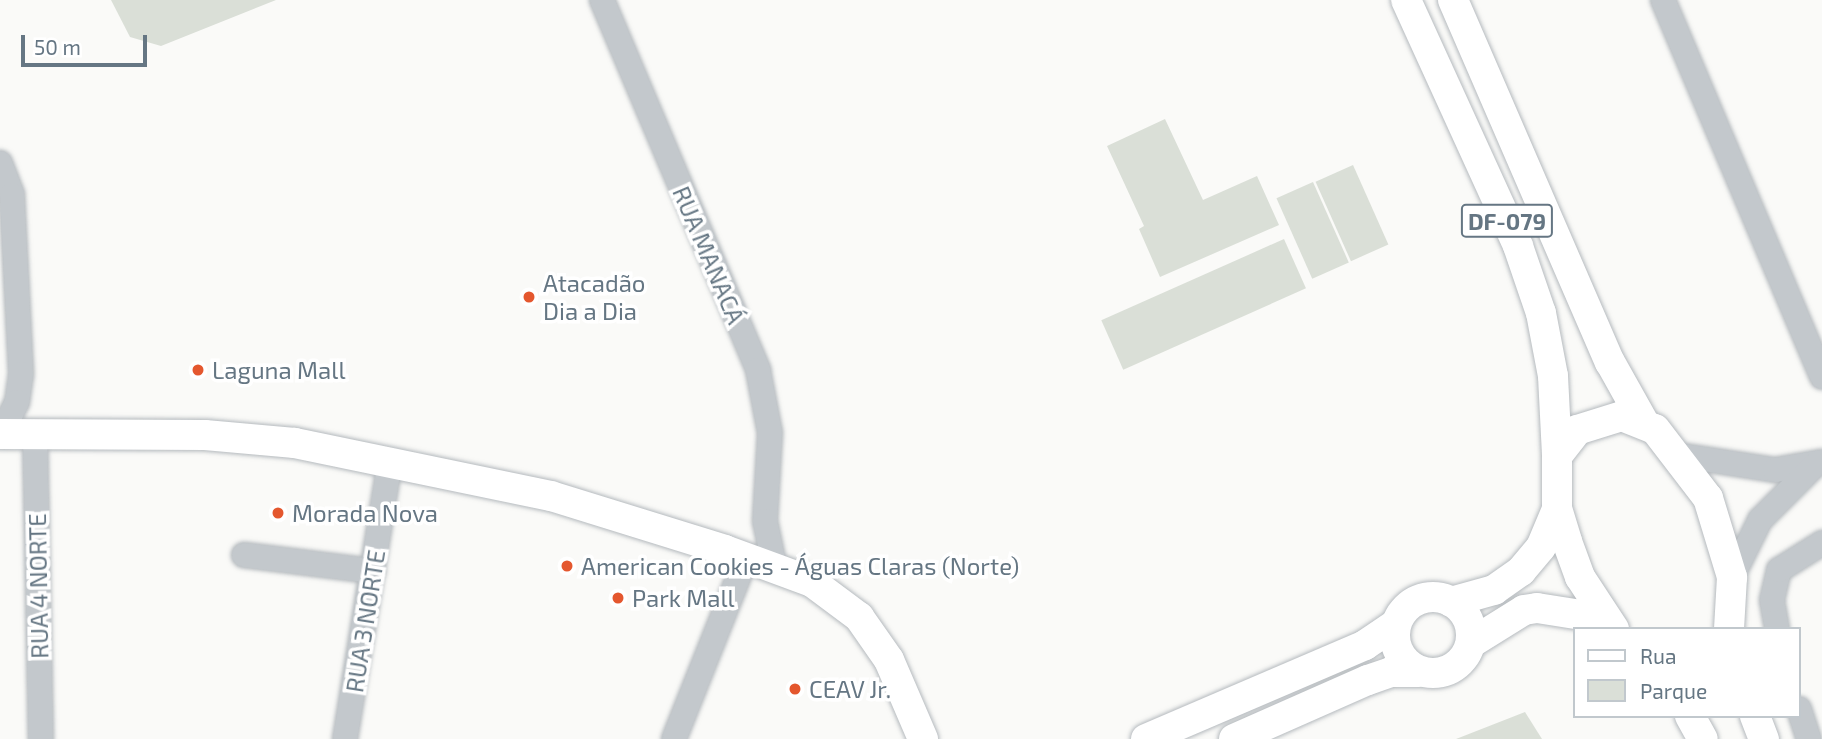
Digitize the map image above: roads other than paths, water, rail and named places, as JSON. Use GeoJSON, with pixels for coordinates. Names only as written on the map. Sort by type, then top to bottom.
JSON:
{"type":"FeatureCollection","features":[{"type":"Feature","properties":{"kind":"main road","name":"DF-079"},"geometry":{"type":"LineString","coordinates":[[1406,0],[1518,246],[1541,313],[1553,376],[1557,509],[1580,577],[1613,627]]}},
{"type":"Feature","properties":{"kind":"main road","name":"DF-079"},"geometry":{"type":"LineString","coordinates":[[1453,0],[1610,362],[1643,421],[1678,455],[1708,498],[1732,577],[1732,626]]}},
{"type":"Feature","properties":{"kind":"main road"},"geometry":{"type":"LineString","coordinates":[[1557,456],[1577,430],[1597,420],[1622,416],[1643,421]]}},
{"type":"Feature","properties":{"kind":"main road"},"geometry":{"type":"LineString","coordinates":[[1,434],[205,435],[295,443],[551,496],[735,554],[812,582],[859,617],[889,660],[924,739]]}},
{"type":"Feature","properties":{"kind":"main road"},"geometry":{"type":"LineString","coordinates":[[1146,739],[1365,645],[1396,624],[1419,600],[1451,602],[1494,590],[1521,571],[1541,547],[1557,509]]}},
{"type":"Feature","properties":{"kind":"main road"},"geometry":{"type":"LineString","coordinates":[[1451,602],[1468,619],[1471,643]]}},
{"type":"Feature","properties":{"kind":"main road"},"geometry":{"type":"LineString","coordinates":[[1234,739],[1391,672],[1452,669],[1471,643],[1524,610],[1537,608],[1581,615],[1602,627]]}},
{"type":"Feature","properties":{"kind":"main road"},"geometry":{"type":"LineString","coordinates":[[1396,624],[1395,643],[1403,660],[1419,671]]}},
{"type":"Feature","properties":{"kind":"main road"},"geometry":{"type":"LineString","coordinates":[[1691,718],[1703,739]]}},
{"type":"Feature","properties":{"kind":"main road"},"geometry":{"type":"LineString","coordinates":[[1711,718],[1718,739]]}},
{"type":"Feature","properties":{"kind":"main road"},"geometry":{"type":"LineString","coordinates":[[1756,718],[1764,739]]}},
{"type":"Feature","properties":{"kind":"main road"},"geometry":{"type":"LineString","coordinates":[[1771,718],[1778,739]]}},
{"type":"Feature","properties":{"kind":"street","name":"RUA MANACÁ"},"geometry":{"type":"LineString","coordinates":[[602,0],[758,370],[771,433],[765,521],[768,554],[775,569]]}},
{"type":"Feature","properties":{"kind":"street"},"geometry":{"type":"LineString","coordinates":[[1663,0],[1822,377]]}},
{"type":"Feature","properties":{"kind":"street","name":"RUA 4 NORTE"},"geometry":{"type":"LineString","coordinates":[[0,163],[12,195],[21,374],[17,402],[1,434]]}},
{"type":"Feature","properties":{"kind":"street","name":"RUA 4 NORTE"},"geometry":{"type":"LineString","coordinates":[[21,374],[40,433],[41,739]]}},
{"type":"Feature","properties":{"kind":"street"},"geometry":{"type":"LineString","coordinates":[[1678,455],[1742,467],[1818,464]]}},
{"type":"Feature","properties":{"kind":"street","name":"RUA 3 NORTE"},"geometry":{"type":"LineString","coordinates":[[345,739],[390,461]]}},
{"type":"Feature","properties":{"kind":"street"},"geometry":{"type":"LineString","coordinates":[[1732,577],[1760,520],[1818,464]]}},
{"type":"Feature","properties":{"kind":"street"},"geometry":{"type":"LineString","coordinates":[[674,739],[735,554],[765,521]]}},
{"type":"Feature","properties":{"kind":"street"},"geometry":{"type":"LineString","coordinates":[[1777,627],[1772,600],[1779,570],[1822,543]]}},
{"type":"Feature","properties":{"kind":"street"},"geometry":{"type":"LineString","coordinates":[[244,555],[373,571]]}},
{"type":"Feature","properties":{"kind":"street"},"geometry":{"type":"LineString","coordinates":[[1801,715],[1809,739]]}},
{"type":"Feature","properties":{"kind":"place","name":"Atacadão Dia a Dia"},"geometry":{"type":"Point","coordinates":[529,297]}},
{"type":"Feature","properties":{"kind":"place","name":"Laguna Mall"},"geometry":{"type":"Point","coordinates":[198,370]}},
{"type":"Feature","properties":{"kind":"place","name":"Morada Nova"},"geometry":{"type":"Point","coordinates":[278,513]}},
{"type":"Feature","properties":{"kind":"place","name":"American Cookies - Águas Claras (Norte)"},"geometry":{"type":"Point","coordinates":[567,566]}},
{"type":"Feature","properties":{"kind":"place","name":"Park Mall"},"geometry":{"type":"Point","coordinates":[618,598]}},
{"type":"Feature","properties":{"kind":"place","name":"CEAV Jr."},"geometry":{"type":"Point","coordinates":[795,689]}}]}
